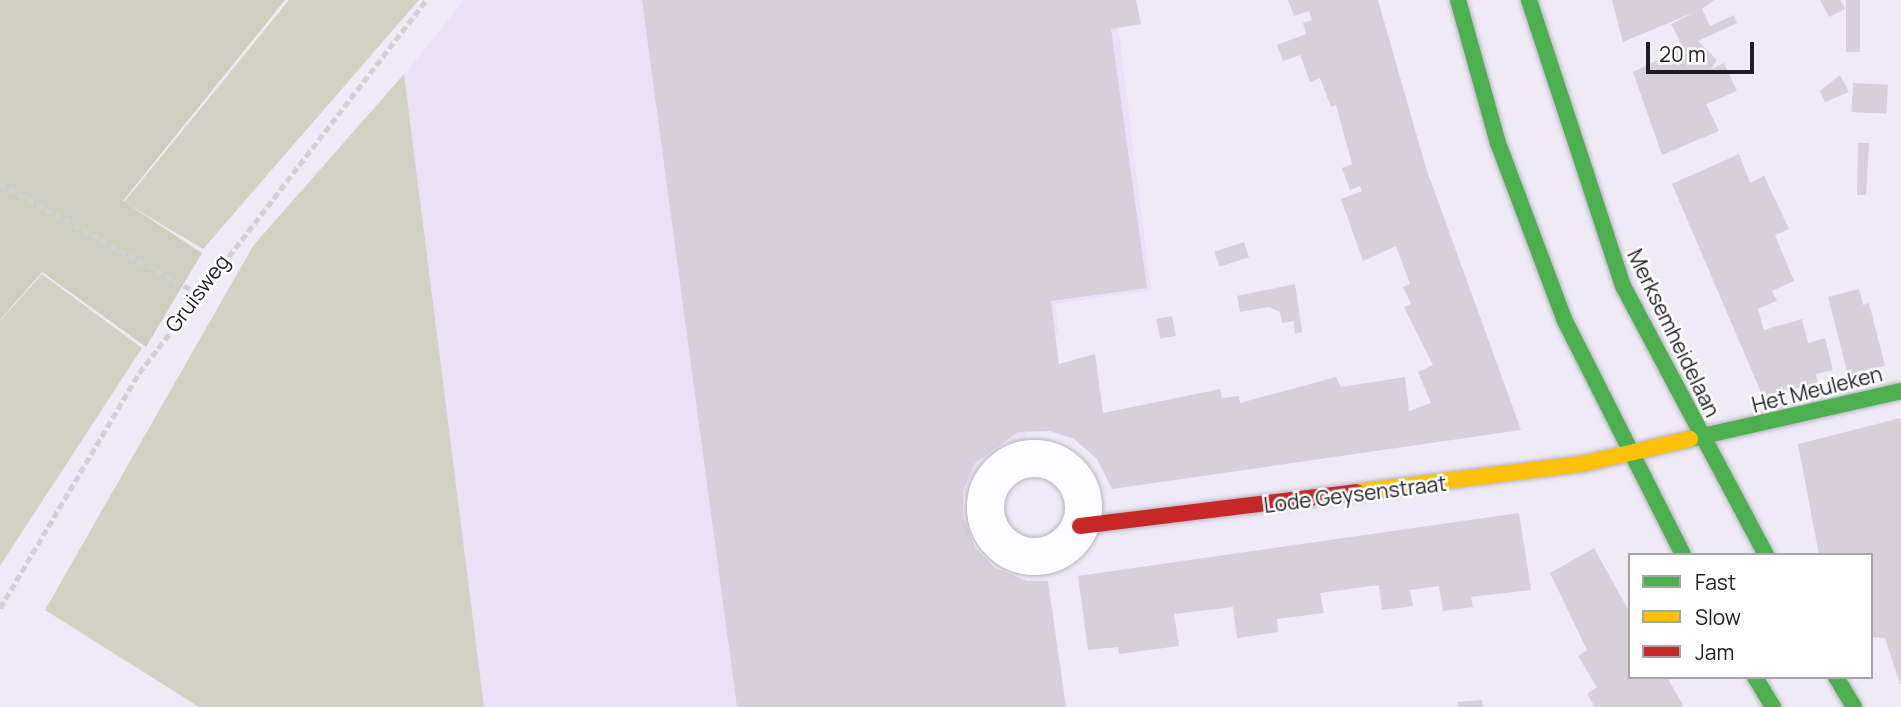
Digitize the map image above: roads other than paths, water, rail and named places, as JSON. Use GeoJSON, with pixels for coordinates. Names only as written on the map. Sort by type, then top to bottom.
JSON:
{"type":"FeatureCollection","features":[{"type":"Feature","properties":{"kind":"street"},"geometry":{"type":"LineString","coordinates":[[1458,0],[1498,143],[1535,244],[1628,453],[1682,553]]}},
{"type":"Feature","properties":{"kind":"street","name":"Merksemheidelaan"},"geometry":{"type":"LineString","coordinates":[[1529,0],[1623,286],[1765,553]]}},
{"type":"Feature","properties":{"kind":"street","name":"Het Meuleken"},"geometry":{"type":"LineString","coordinates":[[1628,453],[1703,440],[1901,391]]}},
{"type":"Feature","properties":{"kind":"street","name":"Lode Geysenstraat"},"geometry":{"type":"LineString","coordinates":[[1080,526],[1504,475],[1628,453]]}},
{"type":"Feature","properties":{"kind":"street"},"geometry":{"type":"LineString","coordinates":[[1756,679],[1773,707]]}},
{"type":"Feature","properties":{"kind":"street"},"geometry":{"type":"LineString","coordinates":[[1837,679],[1854,707]]}}]}
